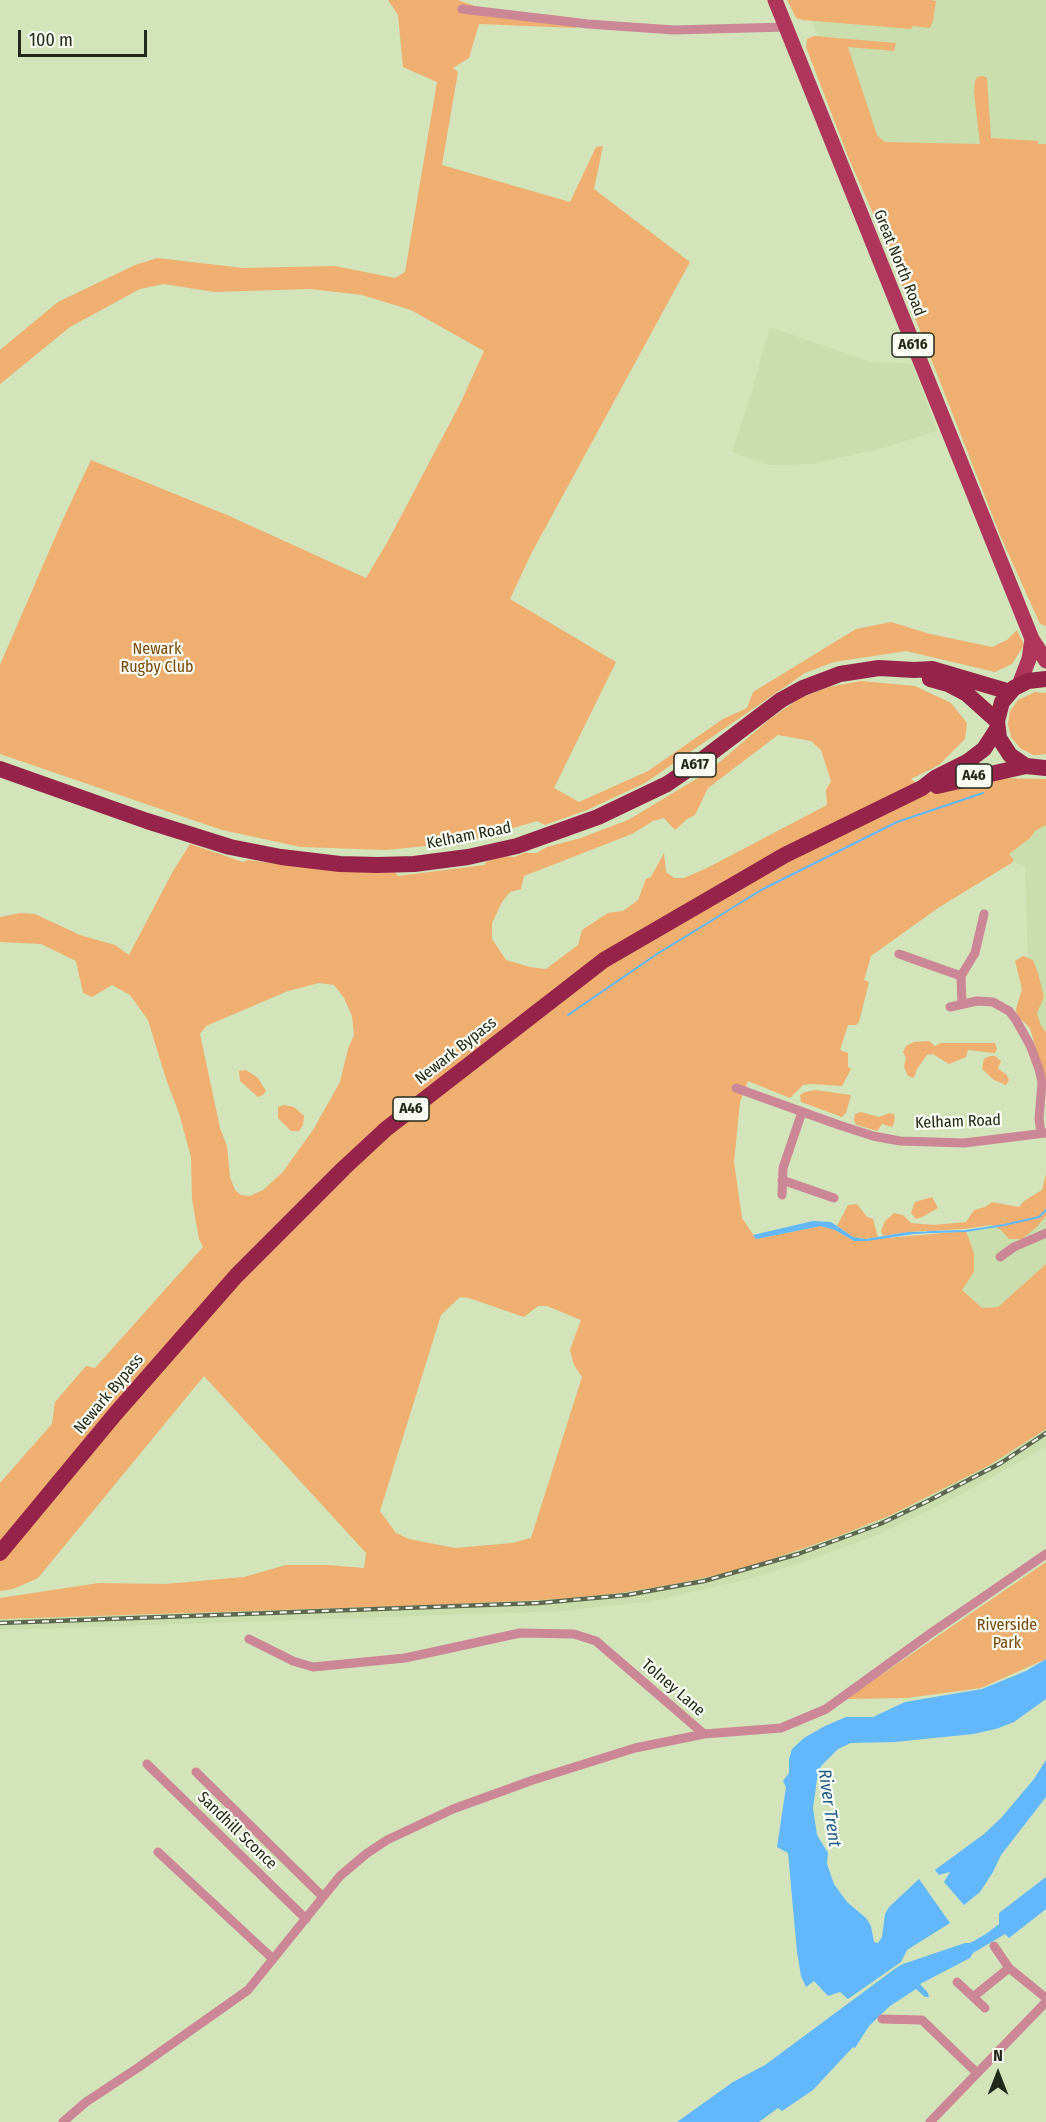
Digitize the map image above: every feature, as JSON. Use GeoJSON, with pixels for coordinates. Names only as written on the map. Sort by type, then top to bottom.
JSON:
{"type":"FeatureCollection","features":[{"type":"Feature","properties":{"kind":"highway","name":"Kelham Road"},"geometry":{"type":"LineString","coordinates":[[0,769],[204,841],[238,849],[280,857],[340,864],[377,866],[414,864],[468,857],[517,846],[598,817],[667,784],[781,700],[820,680],[860,669],[932,669],[1015,688]]}},
{"type":"Feature","properties":{"kind":"highway","name":"Kelham Road"},"geometry":{"type":"LineString","coordinates":[[914,670],[967,694],[997,725]]}},
{"type":"Feature","properties":{"kind":"highway"},"geometry":{"type":"LineString","coordinates":[[1015,688],[1033,679],[1046,679]]}},
{"type":"Feature","properties":{"kind":"highway","name":"Newark Bypass"},"geometry":{"type":"LineString","coordinates":[[0,1553],[116,1413],[236,1276],[386,1129],[604,960],[785,855],[922,788],[967,762],[984,748],[997,725],[1001,705],[1015,688]]}},
{"type":"Feature","properties":{"kind":"highway"},"geometry":{"type":"LineString","coordinates":[[997,725],[1001,741],[1007,752],[1026,766]]}},
{"type":"Feature","properties":{"kind":"highway","name":"Newark Bypass"},"geometry":{"type":"LineString","coordinates":[[922,788],[1026,766],[1046,768]]}},
{"type":"Feature","properties":{"kind":"main road","name":"Great North Road"},"geometry":{"type":"LineString","coordinates":[[775,0],[1032,639],[1046,661]]}},
{"type":"Feature","properties":{"kind":"main road"},"geometry":{"type":"LineString","coordinates":[[1015,688],[1029,660],[1032,639]]}},
{"type":"Feature","properties":{"kind":"street"},"geometry":{"type":"LineString","coordinates":[[462,9],[588,24],[674,30],[786,27]]}},
{"type":"Feature","properties":{"kind":"street"},"geometry":{"type":"LineString","coordinates":[[962,1004],[961,976],[975,953],[984,914]]}},
{"type":"Feature","properties":{"kind":"street"},"geometry":{"type":"LineString","coordinates":[[909,947],[902,956],[961,976]]}},
{"type":"Feature","properties":{"kind":"street"},"geometry":{"type":"LineString","coordinates":[[951,1006],[977,1001],[993,1002],[1009,1011],[1016,1020],[1039,1069],[1042,1082],[1039,1119],[1044,1133]]}},
{"type":"Feature","properties":{"kind":"street","name":"Kelham Road"},"geometry":{"type":"LineString","coordinates":[[736,1088],[873,1136],[922,1143],[964,1143],[1044,1133]]}},
{"type":"Feature","properties":{"kind":"street"},"geometry":{"type":"LineString","coordinates":[[782,1195],[783,1168],[802,1112]]}},
{"type":"Feature","properties":{"kind":"street"},"geometry":{"type":"LineString","coordinates":[[782,1180],[834,1198]]}},
{"type":"Feature","properties":{"kind":"street"},"geometry":{"type":"LineString","coordinates":[[1000,1257],[1014,1247],[1046,1233]]}},
{"type":"Feature","properties":{"kind":"street","name":"Tolney Lane"},"geometry":{"type":"LineString","coordinates":[[249,1639],[293,1661],[313,1667],[405,1658],[520,1633],[574,1634],[596,1641],[704,1734],[782,1728],[826,1709],[922,1639],[1046,1554]]}},
{"type":"Feature","properties":{"kind":"street"},"geometry":{"type":"LineString","coordinates":[[63,2122],[86,2102],[248,1990],[340,1876],[387,1840],[453,1809],[533,1780],[635,1748],[704,1734]]}},
{"type":"Feature","properties":{"kind":"street","name":"Sandhill Sconce"},"geometry":{"type":"LineString","coordinates":[[147,1764],[306,1919]]}},
{"type":"Feature","properties":{"kind":"street"},"geometry":{"type":"LineString","coordinates":[[196,1772],[323,1897]]}},
{"type":"Feature","properties":{"kind":"street"},"geometry":{"type":"LineString","coordinates":[[158,1852],[273,1959]]}},
{"type":"Feature","properties":{"kind":"street"},"geometry":{"type":"LineString","coordinates":[[930,2122],[1046,2000],[1009,1968],[994,1946]]}},
{"type":"Feature","properties":{"kind":"street"},"geometry":{"type":"LineString","coordinates":[[973,1997],[1009,1968]]}},
{"type":"Feature","properties":{"kind":"street"},"geometry":{"type":"LineString","coordinates":[[957,1982],[985,2008]]}},
{"type":"Feature","properties":{"kind":"street"},"geometry":{"type":"LineString","coordinates":[[882,2019],[922,2020],[977,2073]]}},
{"type":"Feature","properties":{"kind":"street"},"geometry":{"type":"LineString","coordinates":[[939,2050],[948,2045]]}},
{"type":"Feature","properties":{"kind":"shaded area"},"geometry":{"type":"Polygon","coordinates":[[[804,0],[1046,0],[1046,144],[864,155],[804,0]]]}},
{"type":"Feature","properties":{"kind":"shaded area"},"geometry":{"type":"Polygon","coordinates":[[[770,327],[870,362],[913,364],[937,431],[883,448],[812,464],[769,465],[732,452],[770,327]]]}},
{"type":"Feature","properties":{"kind":"shaded area"},"geometry":{"type":"Polygon","coordinates":[[[1046,796],[1046,1075],[1028,965],[1025,867],[1013,862],[1009,854],[1029,839],[1046,796]]]}},
{"type":"Feature","properties":{"kind":"shaded area"},"geometry":{"type":"Polygon","coordinates":[[[1046,1212],[1046,1264],[998,1307],[982,1308],[962,1289],[974,1272],[974,1253],[966,1231],[1004,1225],[1046,1212]]]}},
{"type":"Feature","properties":{"kind":"shaded area"},"geometry":{"type":"Polygon","coordinates":[[[1046,1429],[1046,1446],[953,1499],[875,1536],[753,1578],[653,1601],[560,1611],[0,1630],[0,1619],[433,1605],[717,1575],[836,1537],[891,1515],[988,1466],[1046,1429]]]}},
{"type":"Feature","properties":{"kind":"green space","name":"Newark Rugby Club"},"geometry":{"type":"Polygon","coordinates":[[[388,0],[458,0],[483,9],[581,19],[576,28],[479,24],[469,58],[453,68],[458,72],[442,165],[570,202],[596,147],[603,146],[594,189],[690,262],[531,554],[510,599],[616,662],[554,788],[579,802],[648,771],[723,719],[747,708],[753,692],[856,629],[891,622],[930,634],[992,647],[1007,640],[1017,630],[1024,645],[1012,664],[995,672],[906,651],[834,662],[805,673],[645,783],[587,810],[545,825],[537,821],[466,842],[386,850],[301,847],[222,830],[0,754],[0,665],[91,460],[227,515],[366,578],[461,402],[484,351],[411,310],[362,295],[310,289],[214,292],[164,284],[140,289],[70,327],[0,384],[0,350],[58,302],[135,265],[157,258],[243,268],[335,266],[395,278],[405,272],[437,82],[403,67],[398,15],[388,0]]]}},
{"type":"Feature","properties":{"kind":"green space"},"geometry":{"type":"Polygon","coordinates":[[[787,0],[936,1],[930,28],[913,26],[911,29],[803,20],[796,18],[787,0]]]}},
{"type":"Feature","properties":{"kind":"green space"},"geometry":{"type":"Polygon","coordinates":[[[814,36],[896,43],[894,51],[848,47],[877,135],[885,142],[980,144],[974,92],[977,77],[983,76],[987,78],[991,138],[1038,141],[1038,144],[1046,144],[1046,626],[1040,624],[1000,535],[883,236],[849,159],[806,47],[807,39],[814,36]]]}},
{"type":"Feature","properties":{"kind":"green space"},"geometry":{"type":"Polygon","coordinates":[[[861,681],[915,686],[951,703],[967,723],[965,739],[939,765],[911,779],[929,793],[996,778],[1046,779],[1046,825],[1035,831],[1029,839],[1009,854],[1013,862],[938,908],[871,956],[864,980],[869,982],[859,1022],[856,1025],[848,1025],[840,1050],[848,1053],[848,1067],[851,1069],[842,1086],[803,1085],[790,1098],[748,1081],[740,1102],[734,1162],[742,1218],[756,1239],[821,1226],[835,1230],[854,1241],[966,1231],[974,1253],[974,1272],[962,1290],[982,1308],[998,1307],[1046,1264],[1046,1429],[988,1466],[891,1515],[766,1561],[670,1585],[560,1599],[0,1619],[0,1598],[99,1583],[165,1584],[244,1577],[286,1565],[364,1568],[366,1553],[204,1376],[38,1578],[13,1589],[0,1591],[0,1483],[52,1424],[55,1402],[86,1366],[95,1368],[203,1247],[199,1239],[192,1199],[191,1157],[148,1020],[130,995],[112,985],[92,997],[83,993],[76,961],[41,944],[0,942],[0,917],[20,913],[35,914],[80,935],[115,945],[129,955],[173,871],[190,844],[243,862],[248,860],[295,866],[395,872],[398,876],[485,865],[486,862],[502,856],[515,857],[524,853],[537,853],[547,847],[581,838],[628,820],[708,772],[770,719],[800,698],[829,687],[861,681]],[[778,735],[708,788],[695,815],[675,830],[664,818],[653,821],[632,834],[524,876],[521,889],[510,892],[502,902],[492,923],[492,939],[506,960],[546,969],[578,945],[582,930],[608,913],[623,911],[638,900],[646,879],[651,877],[664,853],[666,872],[674,878],[684,878],[827,805],[826,790],[831,781],[821,750],[811,741],[778,735]],[[319,983],[288,991],[206,1026],[200,1034],[220,1128],[227,1146],[230,1177],[235,1190],[241,1195],[250,1196],[263,1190],[282,1173],[313,1130],[340,1082],[354,1035],[352,1016],[344,998],[334,985],[319,983]],[[460,1297],[441,1315],[380,1511],[396,1533],[409,1539],[455,1548],[512,1543],[531,1538],[582,1377],[574,1365],[570,1350],[581,1320],[547,1306],[538,1306],[524,1317],[460,1297]]]}},
{"type":"Feature","properties":{"kind":"green space"},"geometry":{"type":"Polygon","coordinates":[[[1035,692],[1046,693],[1046,754],[1040,755],[1033,755],[1020,748],[1011,737],[1008,724],[1010,711],[1018,700],[1035,692]]]}},
{"type":"Feature","properties":{"kind":"green space"},"geometry":{"type":"Polygon","coordinates":[[[1023,956],[1033,960],[1044,997],[1037,1013],[1041,1026],[1046,1032],[1046,1085],[1030,1028],[1017,1015],[1016,1009],[1022,989],[1015,961],[1023,956]]]}},
{"type":"Feature","properties":{"kind":"green space"},"geometry":{"type":"Polygon","coordinates":[[[929,1041],[935,1046],[941,1043],[995,1043],[997,1049],[995,1053],[968,1050],[966,1057],[949,1064],[933,1054],[927,1055],[917,1069],[914,1078],[908,1076],[904,1067],[906,1058],[903,1052],[906,1046],[914,1042],[929,1041]]]}},
{"type":"Feature","properties":{"kind":"green space"},"geometry":{"type":"Polygon","coordinates":[[[995,1056],[1001,1061],[998,1069],[1006,1074],[1009,1080],[1006,1085],[994,1080],[982,1069],[984,1059],[995,1056]]]}},
{"type":"Feature","properties":{"kind":"green space"},"geometry":{"type":"Polygon","coordinates":[[[246,1070],[258,1078],[266,1091],[263,1095],[258,1097],[240,1081],[239,1071],[246,1070]]]}},
{"type":"Feature","properties":{"kind":"green space"},"geometry":{"type":"Polygon","coordinates":[[[815,1090],[851,1095],[846,1113],[842,1117],[801,1102],[800,1095],[815,1090]]]}},
{"type":"Feature","properties":{"kind":"green space"},"geometry":{"type":"Polygon","coordinates":[[[284,1105],[294,1107],[304,1116],[303,1125],[299,1131],[291,1131],[278,1118],[278,1107],[284,1105]]]}},
{"type":"Feature","properties":{"kind":"green space"},"geometry":{"type":"Polygon","coordinates":[[[861,1112],[879,1117],[890,1113],[895,1115],[894,1123],[892,1127],[882,1124],[877,1131],[857,1125],[854,1121],[855,1114],[861,1112]]]}},
{"type":"Feature","properties":{"kind":"green space"},"geometry":{"type":"Polygon","coordinates":[[[1046,1174],[1046,1216],[1022,1239],[1009,1239],[1001,1230],[991,1225],[883,1236],[881,1231],[885,1221],[894,1213],[903,1215],[911,1223],[934,1225],[966,1222],[974,1210],[992,1202],[1019,1207],[1024,1201],[1042,1190],[1046,1174]]]}},
{"type":"Feature","properties":{"kind":"green space"},"geometry":{"type":"Polygon","coordinates":[[[932,1197],[938,1208],[916,1219],[911,1213],[915,1202],[932,1197]]]}},
{"type":"Feature","properties":{"kind":"green space"},"geometry":{"type":"Polygon","coordinates":[[[857,1204],[867,1217],[873,1219],[878,1237],[865,1239],[853,1237],[837,1226],[848,1205],[857,1204]]]}},
{"type":"Feature","properties":{"kind":"green space","name":"Riverside Park"},"geometry":{"type":"Polygon","coordinates":[[[1046,1562],[1046,1659],[981,1688],[907,1698],[846,1699],[1046,1562]]]}},
{"type":"Feature","properties":{"kind":"water"},"geometry":{"type":"Polygon","coordinates":[[[813,1221],[831,1222],[853,1237],[865,1239],[908,1232],[966,1231],[914,1234],[867,1241],[854,1241],[835,1230],[821,1226],[756,1239],[753,1235],[813,1221]]]}},
{"type":"Feature","properties":{"kind":"water"},"geometry":{"type":"Polygon","coordinates":[[[1046,1659],[1046,1699],[1014,1722],[973,1734],[895,1742],[851,1743],[838,1749],[821,1766],[813,1808],[817,1835],[828,1853],[827,1864],[834,1884],[847,1902],[866,1918],[871,1926],[874,1942],[878,1943],[882,1937],[885,1914],[889,1907],[919,1879],[950,1923],[907,1950],[901,1962],[848,1999],[840,1992],[828,1996],[814,1981],[806,1987],[801,1976],[797,1952],[788,1853],[777,1847],[786,1787],[783,1781],[789,1773],[792,1749],[804,1738],[846,1717],[873,1717],[905,1702],[982,1689],[1026,1671],[1046,1659]]]}},
{"type":"Feature","properties":{"kind":"water"},"geometry":{"type":"Polygon","coordinates":[[[1046,1760],[1046,1797],[1001,1855],[980,1892],[964,1905],[944,1882],[950,1872],[939,1875],[935,1870],[984,1834],[1001,1818],[1034,1779],[1046,1760]]]}},
{"type":"Feature","properties":{"kind":"water"},"geometry":{"type":"Polygon","coordinates":[[[1046,1877],[1046,1909],[1009,1938],[1005,1934],[973,1953],[970,1958],[920,1984],[929,1997],[925,1997],[916,1989],[890,2006],[869,2026],[855,2048],[853,2047],[813,2090],[782,2111],[778,2108],[759,2122],[677,2122],[733,2082],[765,2065],[896,1968],[970,1943],[986,1934],[999,1924],[999,1913],[1046,1877]]]}},
{"type":"Feature","properties":{"kind":"waterway"},"geometry":{"type":"LineString","coordinates":[[568,1015],[657,954],[763,889],[897,822],[983,793]]}},
{"type":"Feature","properties":{"kind":"waterway"},"geometry":{"type":"LineString","coordinates":[[928,1232],[966,1231],[1004,1225],[1039,1217],[1046,1210]]}},
{"type":"Feature","properties":{"kind":"railway"},"geometry":{"type":"LineString","coordinates":[[0,1623],[539,1603],[627,1595],[704,1581],[798,1554],[880,1524],[1001,1463],[1046,1433]]}},
{"type":"Feature","properties":{"kind":"water label","name":"River Trent"},"geometry":{"type":"Point","coordinates":[829,1808]}}]}
